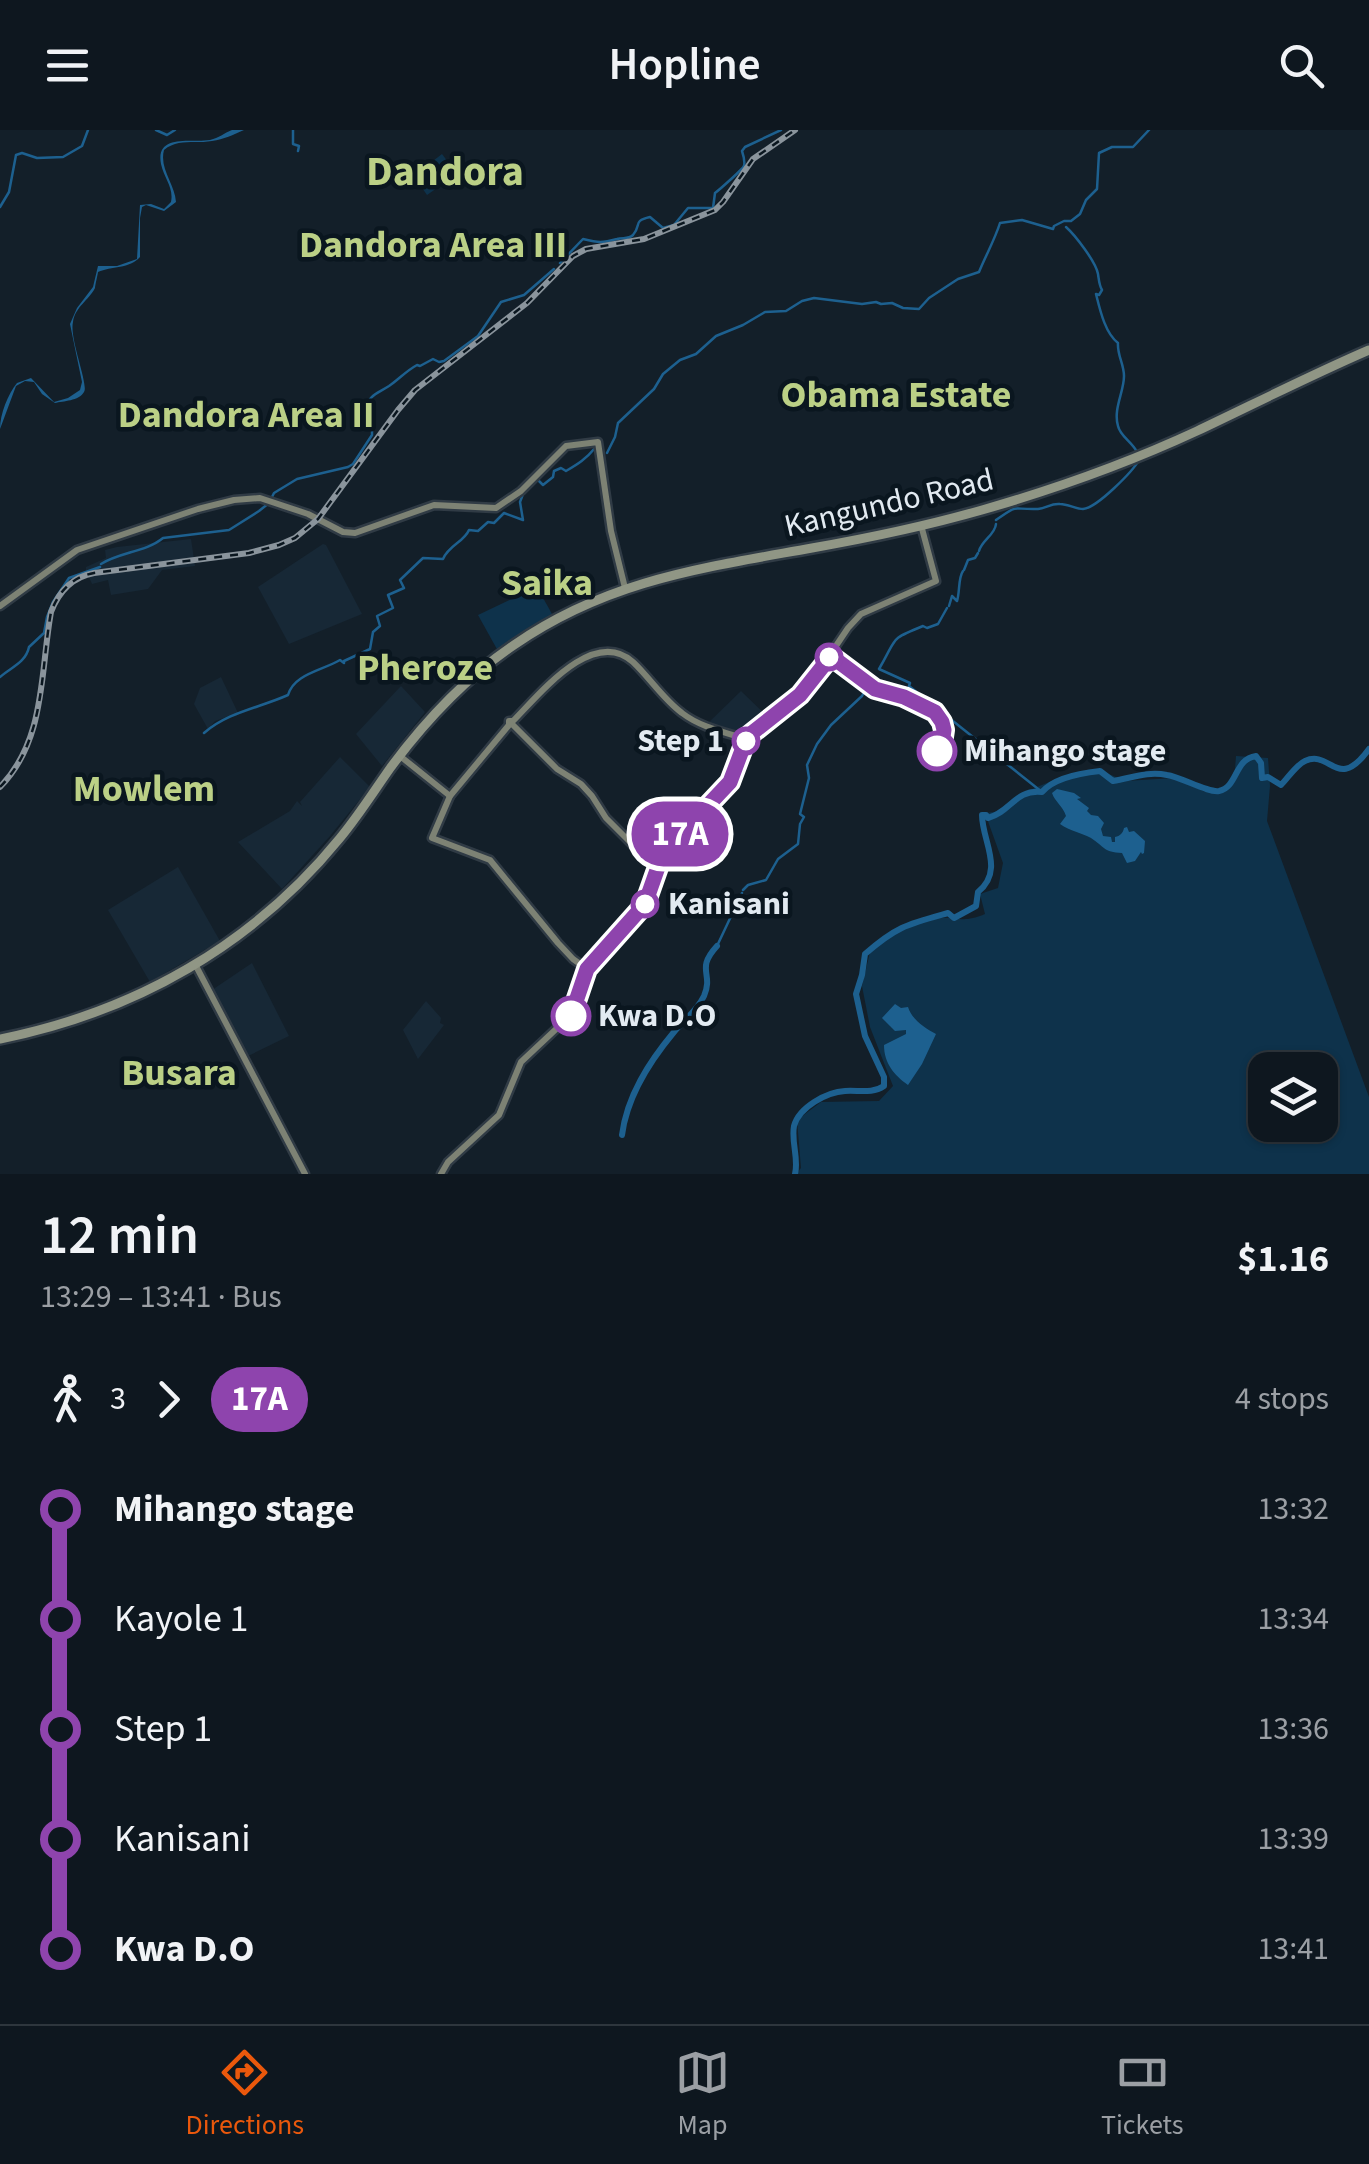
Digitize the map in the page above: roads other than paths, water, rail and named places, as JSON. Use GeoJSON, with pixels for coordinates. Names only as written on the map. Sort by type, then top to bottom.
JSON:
{"type":"FeatureCollection","features":[{"type":"Feature","properties":{"kind":"highway","name":"Kangundo Road"},"geometry":{"type":"LineString","coordinates":[[0,1038],[72,1020],[134,998],[223,949],[306,877],[342,836],[400,756],[468,680],[529,635],[574,610],[624,588],[684,571],[922,525],[1022,497],[1116,465],[1194,432],[1369,350]]}},
{"type":"Feature","properties":{"kind":"highway","name":"Kangundo Road"},"geometry":{"type":"LineString","coordinates":[[72,1020],[166,978],[220,946],[263,912],[326,849],[415,731],[434,715]]}},
{"type":"Feature","properties":{"kind":"main road"},"geometry":{"type":"LineString","coordinates":[[0,606],[82,548],[209,506],[257,498],[308,514],[351,534],[434,505],[494,509],[524,488],[566,446],[598,442],[624,588]]}},
{"type":"Feature","properties":{"kind":"main road"},"geometry":{"type":"LineString","coordinates":[[441,1174],[448,1162],[499,1115],[521,1062],[571,1015],[587,969],[645,904],[667,848],[730,782],[749,734],[800,695],[861,614],[936,581],[922,525]]}},
{"type":"Feature","properties":{"kind":"main road"},"geometry":{"type":"LineString","coordinates":[[587,969],[558,943],[490,860],[432,838],[450,796],[558,676],[591,654],[625,656],[681,712],[746,740]]}},
{"type":"Feature","properties":{"kind":"main road"},"geometry":{"type":"LineString","coordinates":[[512,724],[557,769],[581,784],[633,845],[660,858]]}},
{"type":"Feature","properties":{"kind":"main road"},"geometry":{"type":"LineString","coordinates":[[400,756],[450,796]]}},
{"type":"Feature","properties":{"kind":"main road"},"geometry":{"type":"LineString","coordinates":[[196,966],[305,1174]]}},
{"type":"Feature","properties":{"kind":"waterway"},"geometry":{"type":"LineString","coordinates":[[0,207],[9,192],[16,155],[63,157],[82,146],[88,130]]}},
{"type":"Feature","properties":{"kind":"waterway"},"geometry":{"type":"LineString","coordinates":[[156,130],[167,135],[175,130]]}},
{"type":"Feature","properties":{"kind":"waterway"},"geometry":{"type":"LineString","coordinates":[[293,130],[293,144],[299,146],[298,151]]}},
{"type":"Feature","properties":{"kind":"waterway"},"geometry":{"type":"LineString","coordinates":[[560,263],[583,239],[600,242],[627,238],[644,219],[650,217],[663,228],[674,225],[688,208],[713,208],[715,193],[744,166],[745,147],[781,130]]}},
{"type":"Feature","properties":{"kind":"waterway"},"geometry":{"type":"LineString","coordinates":[[607,453],[618,423],[654,389],[663,374],[716,336],[765,312],[786,311],[814,298],[892,303],[919,309],[958,279],[979,272],[1000,223],[1022,220],[1053,229],[1080,214],[1097,189],[1099,153],[1112,147],[1133,147],[1149,130]]}},
{"type":"Feature","properties":{"kind":"waterway"},"geometry":{"type":"LineString","coordinates":[[1066,227],[1096,269],[1102,290],[1096,294],[1099,307],[1106,327],[1118,343],[1124,372],[1118,426],[1137,452]]}},
{"type":"Feature","properties":{"kind":"waterway"},"geometry":{"type":"LineString","coordinates":[[101,564],[163,538],[229,530],[297,479],[353,464],[372,435],[372,421],[364,416],[363,410],[371,398],[417,365],[433,359],[444,361],[478,336],[501,302],[524,295],[554,269]]}},
{"type":"Feature","properties":{"kind":"waterway"},"geometry":{"type":"LineString","coordinates":[[538,480],[543,485],[554,471],[566,471],[595,448]]}},
{"type":"Feature","properties":{"kind":"waterway"},"geometry":{"type":"LineString","coordinates":[[996,520],[1016,508],[1038,509],[1057,504],[1089,507],[1114,488],[1139,460]]}},
{"type":"Feature","properties":{"kind":"waterway"},"geometry":{"type":"LineString","coordinates":[[204,733],[233,715],[288,695],[296,682],[309,674],[340,660],[344,663],[370,649],[373,632],[380,626],[377,616],[393,608],[388,595],[404,588],[400,580],[423,558],[443,559],[469,530],[478,531],[504,513],[523,520],[523,494]]}},
{"type":"Feature","properties":{"kind":"waterway"},"geometry":{"type":"LineString","coordinates":[[979,551],[996,524]]}},
{"type":"Feature","properties":{"kind":"waterway"},"geometry":{"type":"LineString","coordinates":[[964,570],[968,560],[978,553]]}},
{"type":"Feature","properties":{"kind":"waterway"},"geometry":{"type":"LineString","coordinates":[[0,677],[22,660],[44,633],[53,602],[69,578],[100,567]]}},
{"type":"Feature","properties":{"kind":"waterway"},"geometry":{"type":"LineString","coordinates":[[949,606],[952,596],[957,601],[963,571]]}},
{"type":"Feature","properties":{"kind":"waterway"},"geometry":{"type":"LineString","coordinates":[[947,608],[938,624],[899,637],[879,669],[910,683],[1042,792]]}},
{"type":"Feature","properties":{"kind":"waterway"},"geometry":{"type":"LineString","coordinates":[[743,890],[766,880],[778,859],[798,844],[809,778],[807,765],[831,725],[862,696],[868,685]]}},
{"type":"Feature","properties":{"kind":"waterway"},"geometry":{"type":"LineString","coordinates":[[795,1174],[793,1132],[802,1113],[830,1094],[884,1086],[884,1077],[865,1036],[856,994],[865,954],[904,927],[948,913],[954,918],[976,906],[991,865],[982,815],[996,815],[1025,794],[1042,792],[1061,780],[1085,773],[1100,771],[1113,781],[1160,774],[1219,791],[1230,784],[1244,762],[1256,756],[1262,778],[1268,777],[1281,785],[1305,761],[1321,760],[1349,768],[1369,749]]}},
{"type":"Feature","properties":{"kind":"waterway"},"geometry":{"type":"LineString","coordinates":[[717,946],[742,893]]}},
{"type":"Feature","properties":{"kind":"waterway"},"geometry":{"type":"LineString","coordinates":[[622,1135],[634,1093],[648,1067],[704,996],[707,961],[717,946]]}},
{"type":"Feature","properties":{"kind":"railway"},"geometry":{"type":"LineString","coordinates":[[0,787],[26,748],[39,705],[51,612],[67,586],[94,573],[249,553],[295,538],[318,519],[415,390],[527,303],[573,256],[586,249],[644,239],[715,210],[753,159],[795,130]]}},
{"type":"Feature","properties":{"kind":"place","name":"Step 1"},"geometry":{"type":"Point","coordinates":[746,741]}},
{"type":"Feature","properties":{"kind":"place","name":"Mihango stage"},"geometry":{"type":"Point","coordinates":[937,751]}},
{"type":"Feature","properties":{"kind":"place","name":"Kanisani"},"geometry":{"type":"Point","coordinates":[645,904]}},
{"type":"Feature","properties":{"kind":"place","name":"Kwa D.O"},"geometry":{"type":"Point","coordinates":[571,1016]}},
{"type":"Feature","properties":{"kind":"district","name":"Dandora"},"geometry":{"type":"Point","coordinates":[445,172]}},
{"type":"Feature","properties":{"kind":"district","name":"Dandora Area III"},"geometry":{"type":"Point","coordinates":[433,245]}},
{"type":"Feature","properties":{"kind":"district","name":"Obama Estate"},"geometry":{"type":"Point","coordinates":[896,395]}},
{"type":"Feature","properties":{"kind":"district","name":"Dandora Area II"},"geometry":{"type":"Point","coordinates":[246,415]}},
{"type":"Feature","properties":{"kind":"district","name":"Saika"},"geometry":{"type":"Point","coordinates":[547,583]}},
{"type":"Feature","properties":{"kind":"district","name":"Pheroze"},"geometry":{"type":"Point","coordinates":[425,668]}},
{"type":"Feature","properties":{"kind":"district","name":"Mowlem"},"geometry":{"type":"Point","coordinates":[144,789]}},
{"type":"Feature","properties":{"kind":"district","name":"Busara"},"geometry":{"type":"Point","coordinates":[179,1073]}}]}
